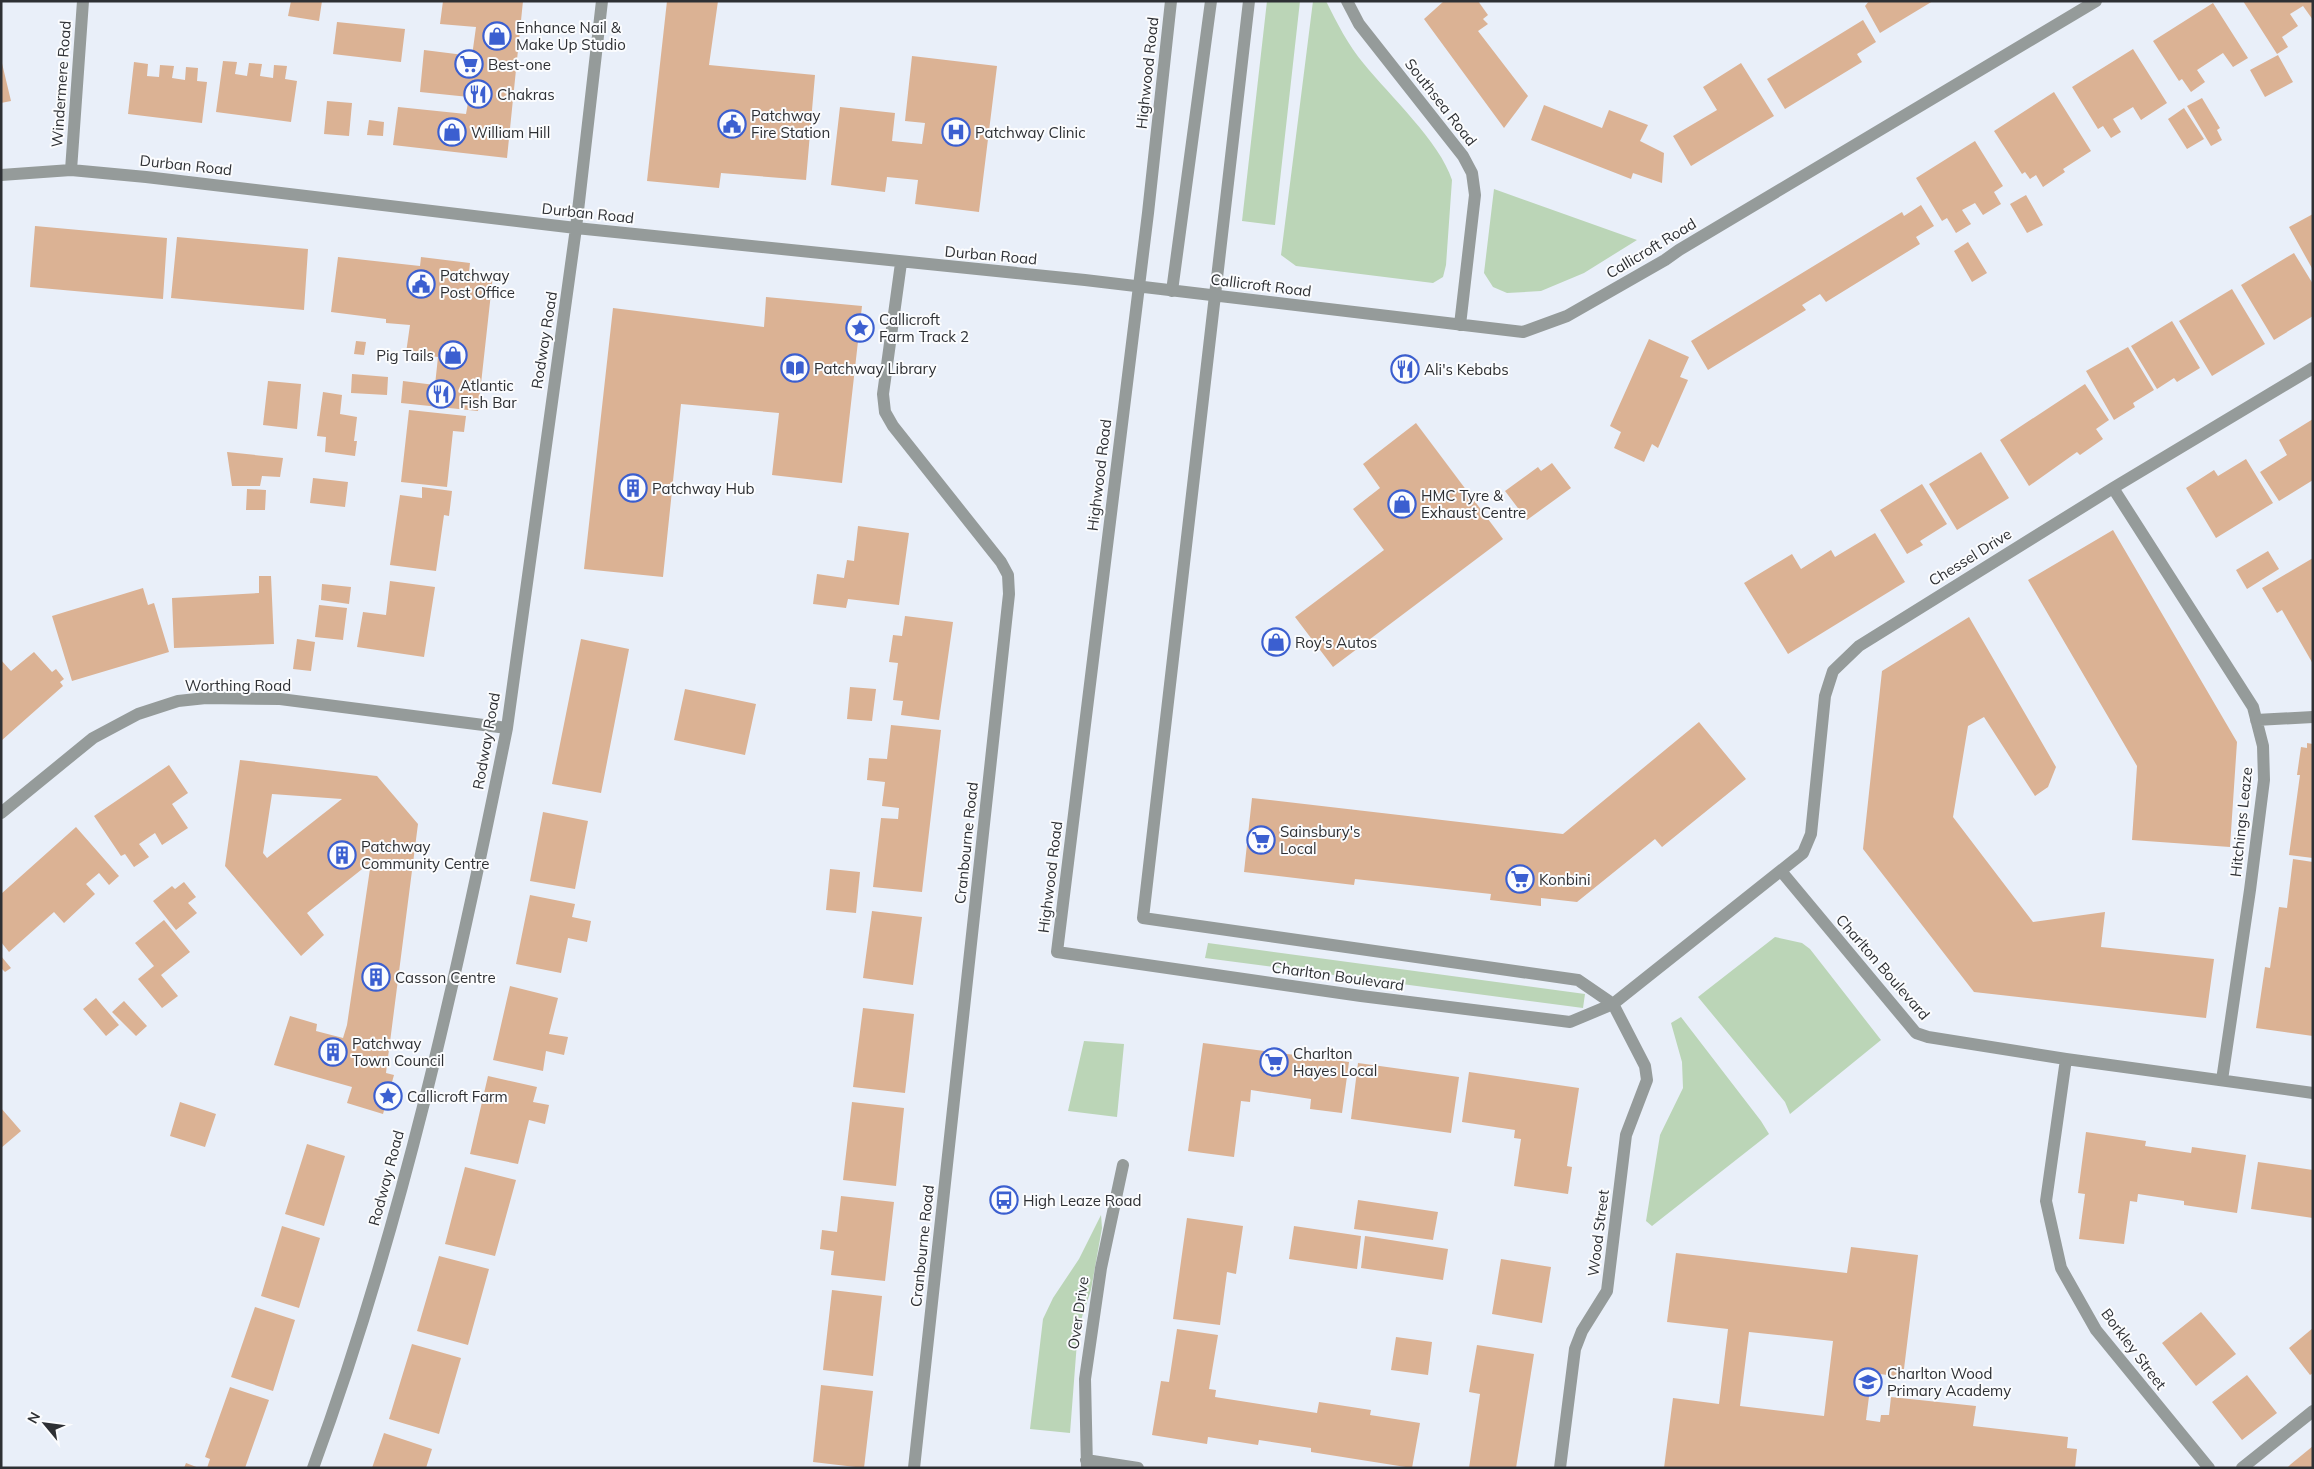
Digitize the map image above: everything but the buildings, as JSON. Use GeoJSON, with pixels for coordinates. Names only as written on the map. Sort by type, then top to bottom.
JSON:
{"type":"FeatureCollection","features":[{"type":"Feature","properties":{"kind":"street","name":"Windermere Road"},"geometry":{"type":"LineString","coordinates":[[71,170],[83,1]]}},
{"type":"Feature","properties":{"kind":"street","name":"Rodway Road"},"geometry":{"type":"LineString","coordinates":[[313,1468],[376,1274],[414,1141],[455,968],[507,728],[576,228],[602,1]]}},
{"type":"Feature","properties":{"kind":"street","name":"Highwood Road"},"geometry":{"type":"LineString","coordinates":[[1057,952],[1148,213],[1171,1]]}},
{"type":"Feature","properties":{"kind":"street"},"geometry":{"type":"LineString","coordinates":[[1172,291],[1211,1]]}},
{"type":"Feature","properties":{"kind":"street"},"geometry":{"type":"LineString","coordinates":[[1216,296],[1249,1]]}},
{"type":"Feature","properties":{"kind":"street","name":"Southsea Road"},"geometry":{"type":"LineString","coordinates":[[1347,1],[1359,24],[1463,156],[1472,173],[1475,195],[1460,325]]}},
{"type":"Feature","properties":{"kind":"street","name":"Callicroft Road"},"geometry":{"type":"LineString","coordinates":[[1172,291],[1523,332],[1567,316],[1666,260],[2096,1]]}},
{"type":"Feature","properties":{"kind":"street","name":"Durban Road"},"geometry":{"type":"LineString","coordinates":[[1,175],[71,170],[279,192],[576,228],[1172,291]]}},
{"type":"Feature","properties":{"kind":"street","name":"Cranbourne Road"},"geometry":{"type":"LineString","coordinates":[[901,263],[883,394],[885,412],[893,426],[1001,562],[1008,575],[1009,594],[914,1468]]}},
{"type":"Feature","properties":{"kind":"street","name":"Charlton Boulevard"},"geometry":{"type":"LineString","coordinates":[[1216,296],[1143,918],[1578,980],[1613,1004]]}},
{"type":"Feature","properties":{"kind":"street","name":"Chessel Drive"},"geometry":{"type":"LineString","coordinates":[[1781,871],[1803,853],[1811,834],[1822,718],[1833,671],[1860,646],[1892,624],[2313,368]]}},
{"type":"Feature","properties":{"kind":"street","name":"Hitchings Leaze"},"geometry":{"type":"LineString","coordinates":[[2113,488],[2253,706],[2263,746],[2264,780],[2222,1080]]}},
{"type":"Feature","properties":{"kind":"street","name":"Worthing Road"},"geometry":{"type":"LineString","coordinates":[[1,813],[93,738],[138,714],[178,701],[206,698],[280,699],[507,728]]}},
{"type":"Feature","properties":{"kind":"street"},"geometry":{"type":"LineString","coordinates":[[2256,720],[2313,718]]}},
{"type":"Feature","properties":{"kind":"street","name":"Charlton Boulevard"},"geometry":{"type":"LineString","coordinates":[[1057,952],[1361,996],[1570,1022],[1613,1004],[1781,871],[1916,1033],[1937,1039],[2066,1059],[2313,1093]]}},
{"type":"Feature","properties":{"kind":"street","name":"Wood Street"},"geometry":{"type":"LineString","coordinates":[[1560,1468],[1575,1349],[1582,1331],[1607,1291],[1626,1135],[1646,1080],[1645,1066],[1613,1004]]}},
{"type":"Feature","properties":{"kind":"street","name":"Borkley Street"},"geometry":{"type":"LineString","coordinates":[[2066,1059],[2046,1201],[2061,1268],[2096,1330],[2209,1468]]}},
{"type":"Feature","properties":{"kind":"street","name":"Over Drive"},"geometry":{"type":"LineString","coordinates":[[1086,1464],[1085,1379],[1101,1268],[1123,1165]]}},
{"type":"Feature","properties":{"kind":"street"},"geometry":{"type":"LineString","coordinates":[[2242,1468],[2313,1411]]}},
{"type":"Feature","properties":{"kind":"street"},"geometry":{"type":"LineString","coordinates":[[1086,1464],[1138,1468]]}},
{"type":"Feature","properties":{"kind":"green space"},"geometry":{"type":"Polygon","coordinates":[[[1267,1],[1300,1],[1275,225],[1242,221],[1267,1]]]}},
{"type":"Feature","properties":{"kind":"green space"},"geometry":{"type":"Polygon","coordinates":[[[1313,1],[1326,1],[1343,34],[1358,57],[1413,119],[1446,165],[1452,180],[1446,265],[1443,277],[1433,283],[1296,266],[1281,255],[1313,1]]]}},
{"type":"Feature","properties":{"kind":"green space"},"geometry":{"type":"Polygon","coordinates":[[[1494,189],[1637,240],[1584,273],[1541,291],[1507,293],[1493,287],[1484,273],[1494,189]]]}},
{"type":"Feature","properties":{"kind":"green space"},"geometry":{"type":"Polygon","coordinates":[[[1775,937],[1802,943],[1810,949],[1881,1040],[1790,1114],[1785,1102],[1698,997],[1775,937]]]}},
{"type":"Feature","properties":{"kind":"green space"},"geometry":{"type":"Polygon","coordinates":[[[1208,943],[1585,994],[1583,1008],[1205,958],[1208,943]]]}},
{"type":"Feature","properties":{"kind":"green space"},"geometry":{"type":"Polygon","coordinates":[[[1681,1017],[1769,1134],[1652,1226],[1646,1221],[1660,1135],[1683,1088],[1682,1062],[1671,1023],[1681,1017]]]}},
{"type":"Feature","properties":{"kind":"green space"},"geometry":{"type":"Polygon","coordinates":[[[1084,1041],[1124,1044],[1117,1117],[1068,1111],[1084,1041]]]}},
{"type":"Feature","properties":{"kind":"green space"},"geometry":{"type":"Polygon","coordinates":[[[1101,1215],[1102,1228],[1091,1290],[1078,1329],[1070,1433],[1030,1429],[1043,1319],[1053,1298],[1079,1259],[1101,1215]]]}},
{"type":"Feature","properties":{"kind":"place","name":"Enhance Nail & Make Up Studio"},"geometry":{"type":"Point","coordinates":[497,36]}},
{"type":"Feature","properties":{"kind":"place","name":"Best-one"},"geometry":{"type":"Point","coordinates":[469,64]}},
{"type":"Feature","properties":{"kind":"place","name":"Chakras"},"geometry":{"type":"Point","coordinates":[478,94]}},
{"type":"Feature","properties":{"kind":"place","name":"Patchway Fire Station"},"geometry":{"type":"Point","coordinates":[732,124]}},
{"type":"Feature","properties":{"kind":"place","name":"William Hill"},"geometry":{"type":"Point","coordinates":[452,132]}},
{"type":"Feature","properties":{"kind":"place","name":"Patchway Clinic"},"geometry":{"type":"Point","coordinates":[956,132]}},
{"type":"Feature","properties":{"kind":"place","name":"Patchway Post Office"},"geometry":{"type":"Point","coordinates":[421,284]}},
{"type":"Feature","properties":{"kind":"place","name":"Callicroft Farm Track 2"},"geometry":{"type":"Point","coordinates":[860,328]}},
{"type":"Feature","properties":{"kind":"place","name":"Pig Tails"},"geometry":{"type":"Point","coordinates":[453,355]}},
{"type":"Feature","properties":{"kind":"place","name":"Patchway Library"},"geometry":{"type":"Point","coordinates":[795,368]}},
{"type":"Feature","properties":{"kind":"place","name":"Ali's Kebabs"},"geometry":{"type":"Point","coordinates":[1405,369]}},
{"type":"Feature","properties":{"kind":"place","name":"Atlantic Fish Bar"},"geometry":{"type":"Point","coordinates":[441,394]}},
{"type":"Feature","properties":{"kind":"place","name":"Patchway Hub"},"geometry":{"type":"Point","coordinates":[633,488]}},
{"type":"Feature","properties":{"kind":"place","name":"HMC Tyre & Exhaust Centre"},"geometry":{"type":"Point","coordinates":[1402,504]}},
{"type":"Feature","properties":{"kind":"place","name":"Roy's Autos"},"geometry":{"type":"Point","coordinates":[1276,642]}},
{"type":"Feature","properties":{"kind":"place","name":"Sainsbury's Local"},"geometry":{"type":"Point","coordinates":[1261,840]}},
{"type":"Feature","properties":{"kind":"place","name":"Patchway Community Centre"},"geometry":{"type":"Point","coordinates":[342,855]}},
{"type":"Feature","properties":{"kind":"place","name":"Konbini"},"geometry":{"type":"Point","coordinates":[1520,879]}},
{"type":"Feature","properties":{"kind":"place","name":"Casson Centre"},"geometry":{"type":"Point","coordinates":[376,977]}},
{"type":"Feature","properties":{"kind":"place","name":"Patchway Town Council"},"geometry":{"type":"Point","coordinates":[333,1052]}},
{"type":"Feature","properties":{"kind":"place","name":"Charlton Hayes Local"},"geometry":{"type":"Point","coordinates":[1274,1062]}},
{"type":"Feature","properties":{"kind":"place","name":"Callicroft Farm"},"geometry":{"type":"Point","coordinates":[388,1096]}},
{"type":"Feature","properties":{"kind":"place","name":"High Leaze Road"},"geometry":{"type":"Point","coordinates":[1004,1200]}},
{"type":"Feature","properties":{"kind":"place","name":"Charlton Wood Primary Academy"},"geometry":{"type":"Point","coordinates":[1868,1382]}}]}
